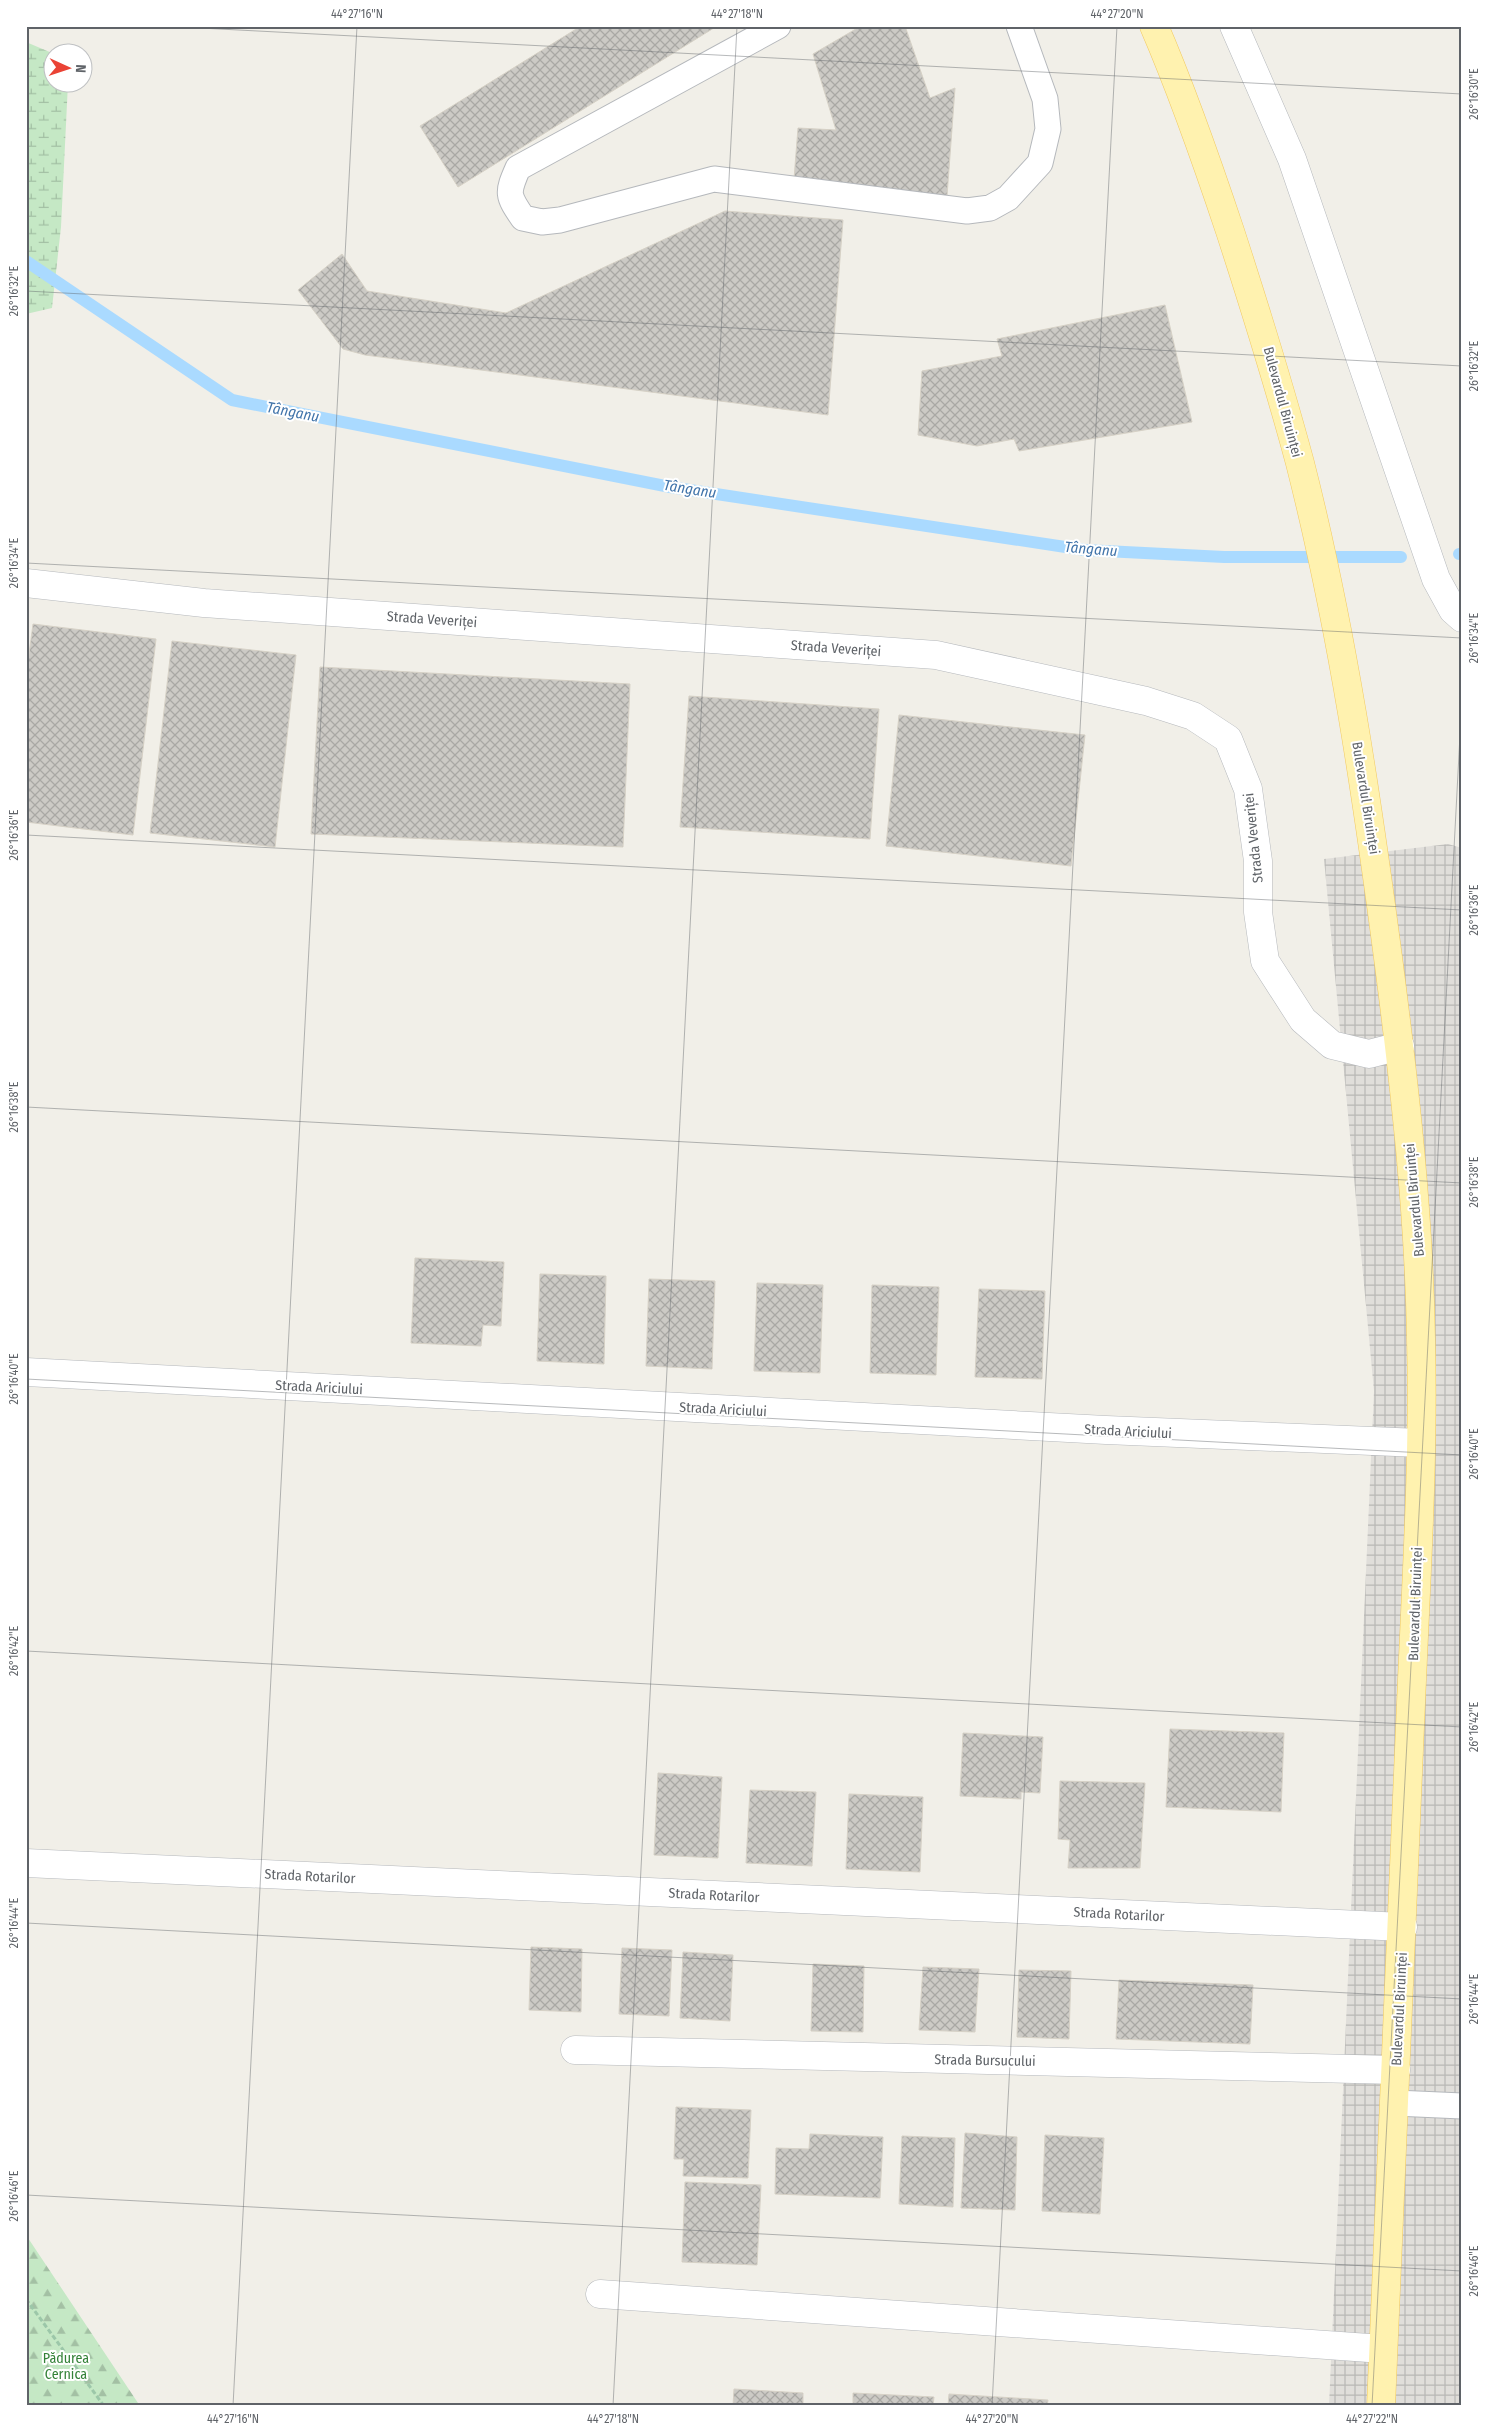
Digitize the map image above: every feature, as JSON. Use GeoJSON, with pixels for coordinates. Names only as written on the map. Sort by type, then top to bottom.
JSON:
{"type":"FeatureCollection","features":[{"type":"Feature","properties":{"kind":"main road","name":"Bulevardul Biruinței"},"geometry":{"type":"LineString","coordinates":[[1154,26],[1170,63],[1221,203],[1264,334],[1301,467],[1352,712],[1378,876],[1400,1046],[1418,1253],[1422,1344],[1403,1927],[1381,2406]]}},
{"type":"Feature","properties":{"kind":"street"},"geometry":{"type":"LineString","coordinates":[[1234,26],[1292,159],[1436,579],[1453,610],[1462,618]]}},
{"type":"Feature","properties":{"kind":"street","name":"Strada Veveriței"},"geometry":{"type":"LineString","coordinates":[[26,583],[204,603],[936,655],[1146,701],[1193,716],[1228,739],[1248,789],[1258,861],[1258,912],[1265,961],[1302,1020],[1332,1045],[1369,1054],[1400,1046]]}},
{"type":"Feature","properties":{"kind":"street","name":"Strada Ariciului"},"geometry":{"type":"LineString","coordinates":[[26,1372],[1086,1429],[1420,1443]]}},
{"type":"Feature","properties":{"kind":"street","name":"Strada Rotarilor"},"geometry":{"type":"LineString","coordinates":[[26,1863],[1403,1927]]}},
{"type":"Feature","properties":{"kind":"street","name":"Strada Bursucului"},"geometry":{"type":"LineString","coordinates":[[575,2050],[1396,2070]]}},
{"type":"Feature","properties":{"kind":"street"},"geometry":{"type":"LineString","coordinates":[[600,2294],[1383,2349]]}},
{"type":"Feature","properties":{"kind":"lane"},"geometry":{"type":"LineString","coordinates":[[778,26],[518,168],[509,189],[513,203],[524,218],[542,222],[560,220],[714,179],[967,211],[990,208],[1008,198],[1040,163],[1048,130],[1045,99],[1019,26]]}},
{"type":"Feature","properties":{"kind":"lane"},"geometry":{"type":"LineString","coordinates":[[1395,2103],[1462,2106]]}},
{"type":"Feature","properties":{"kind":"path"},"geometry":{"type":"LineString","coordinates":[[26,2299],[104,2406]]}},
{"type":"Feature","properties":{"kind":"shaded area"},"geometry":{"type":"Polygon","coordinates":[[[1448,844],[1462,848],[1462,2406],[1329,2406],[1374,1391],[1324,859],[1448,844]]]}},
{"type":"Feature","properties":{"kind":"green space"},"geometry":{"type":"Polygon","coordinates":[[[26,42],[42,49],[42,92],[68,92],[61,227],[52,308],[26,314],[26,42]]]}},
{"type":"Feature","properties":{"kind":"green space","name":"Pădurea Cernica"},"geometry":{"type":"Polygon","coordinates":[[[26,2235],[140,2406],[26,2406],[26,2235]]]}},
{"type":"Feature","properties":{"kind":"building"},"geometry":{"type":"Polygon","coordinates":[[[581,26],[717,26],[458,187],[420,126],[581,26]]]}},
{"type":"Feature","properties":{"kind":"building"},"geometry":{"type":"Polygon","coordinates":[[[861,26],[905,26],[930,98],[955,88],[947,196],[794,179],[798,128],[836,130],[813,54],[861,26]]]}},
{"type":"Feature","properties":{"kind":"building"},"geometry":{"type":"Polygon","coordinates":[[[725,211],[843,220],[828,415],[365,355],[343,349],[298,290],[342,254],[367,291],[506,313],[725,211]]]}},
{"type":"Feature","properties":{"kind":"building"},"geometry":{"type":"Polygon","coordinates":[[[1165,305],[1192,422],[1019,451],[1014,439],[977,446],[918,435],[922,371],[1002,356],[997,339],[1165,305]]]}},
{"type":"Feature","properties":{"kind":"building"},"geometry":{"type":"Polygon","coordinates":[[[33,624],[156,639],[133,835],[26,822],[26,677],[33,624]]]}},
{"type":"Feature","properties":{"kind":"building"},"geometry":{"type":"Polygon","coordinates":[[[172,641],[296,655],[275,847],[150,833],[172,641]]]}},
{"type":"Feature","properties":{"kind":"building"},"geometry":{"type":"Polygon","coordinates":[[[320,667],[630,684],[623,847],[311,834],[320,667]]]}},
{"type":"Feature","properties":{"kind":"building"},"geometry":{"type":"Polygon","coordinates":[[[689,696],[879,709],[870,839],[680,827],[689,696]]]}},
{"type":"Feature","properties":{"kind":"building"},"geometry":{"type":"Polygon","coordinates":[[[899,715],[1085,735],[1071,866],[886,846],[899,715]]]}},
{"type":"Feature","properties":{"kind":"building"},"geometry":{"type":"Polygon","coordinates":[[[415,1258],[504,1262],[501,1326],[483,1325],[481,1346],[411,1343],[415,1258]]]}},
{"type":"Feature","properties":{"kind":"building"},"geometry":{"type":"Polygon","coordinates":[[[540,1274],[606,1276],[604,1364],[537,1361],[540,1274]]]}},
{"type":"Feature","properties":{"kind":"building"},"geometry":{"type":"Polygon","coordinates":[[[649,1279],[715,1281],[712,1369],[646,1366],[649,1279]]]}},
{"type":"Feature","properties":{"kind":"building"},"geometry":{"type":"Polygon","coordinates":[[[757,1283],[823,1285],[820,1373],[754,1371],[757,1283]]]}},
{"type":"Feature","properties":{"kind":"building"},"geometry":{"type":"Polygon","coordinates":[[[872,1285],[939,1287],[936,1375],[870,1373],[872,1285]]]}},
{"type":"Feature","properties":{"kind":"building"},"geometry":{"type":"Polygon","coordinates":[[[979,1289],[1045,1291],[1042,1379],[975,1377],[979,1289]]]}},
{"type":"Feature","properties":{"kind":"building"},"geometry":{"type":"Polygon","coordinates":[[[1170,1729],[1284,1733],[1281,1812],[1166,1807],[1170,1729]]]}},
{"type":"Feature","properties":{"kind":"building"},"geometry":{"type":"Polygon","coordinates":[[[963,1733],[1043,1737],[1040,1793],[1021,1792],[1021,1799],[960,1796],[963,1733]]]}},
{"type":"Feature","properties":{"kind":"building"},"geometry":{"type":"Polygon","coordinates":[[[658,1773],[722,1777],[718,1858],[654,1855],[658,1773]]]}},
{"type":"Feature","properties":{"kind":"building"},"geometry":{"type":"Polygon","coordinates":[[[1060,1781],[1145,1783],[1140,1868],[1068,1868],[1070,1840],[1058,1839],[1060,1781]]]}},
{"type":"Feature","properties":{"kind":"building"},"geometry":{"type":"Polygon","coordinates":[[[750,1790],[816,1792],[812,1866],[746,1863],[750,1790]]]}},
{"type":"Feature","properties":{"kind":"building"},"geometry":{"type":"Polygon","coordinates":[[[849,1794],[923,1797],[920,1872],[846,1869],[849,1794]]]}},
{"type":"Feature","properties":{"kind":"building"},"geometry":{"type":"Polygon","coordinates":[[[531,1947],[582,1949],[581,2012],[529,2010],[531,1947]]]}},
{"type":"Feature","properties":{"kind":"building"},"geometry":{"type":"Polygon","coordinates":[[[622,1948],[672,1950],[669,2016],[619,2014],[622,1948]]]}},
{"type":"Feature","properties":{"kind":"building"},"geometry":{"type":"Polygon","coordinates":[[[683,1952],[733,1955],[730,2021],[680,2018],[683,1952]]]}},
{"type":"Feature","properties":{"kind":"building"},"geometry":{"type":"Polygon","coordinates":[[[813,1964],[864,1966],[863,2032],[811,2031],[813,1964]]]}},
{"type":"Feature","properties":{"kind":"building"},"geometry":{"type":"Polygon","coordinates":[[[923,1967],[979,1969],[975,2032],[919,2030],[923,1967]]]}},
{"type":"Feature","properties":{"kind":"building"},"geometry":{"type":"Polygon","coordinates":[[[1019,1970],[1071,1971],[1069,2039],[1017,2037],[1019,1970]]]}},
{"type":"Feature","properties":{"kind":"building"},"geometry":{"type":"Polygon","coordinates":[[[1119,1980],[1253,1985],[1250,2044],[1116,2039],[1119,1980]]]}},
{"type":"Feature","properties":{"kind":"building"},"geometry":{"type":"Polygon","coordinates":[[[676,2107],[751,2110],[748,2178],[683,2176],[684,2159],[674,2159],[676,2107]]]}},
{"type":"Feature","properties":{"kind":"building"},"geometry":{"type":"Polygon","coordinates":[[[965,2133],[1017,2137],[1015,2210],[961,2208],[965,2133]]]}},
{"type":"Feature","properties":{"kind":"building"},"geometry":{"type":"Polygon","coordinates":[[[810,2134],[883,2137],[880,2198],[775,2194],[776,2148],[809,2149],[810,2134]]]}},
{"type":"Feature","properties":{"kind":"building"},"geometry":{"type":"Polygon","coordinates":[[[1045,2135],[1104,2138],[1100,2214],[1042,2211],[1045,2135]]]}},
{"type":"Feature","properties":{"kind":"building"},"geometry":{"type":"Polygon","coordinates":[[[902,2136],[955,2138],[953,2207],[899,2204],[902,2136]]]}},
{"type":"Feature","properties":{"kind":"building"},"geometry":{"type":"Polygon","coordinates":[[[685,2182],[761,2185],[757,2265],[682,2262],[685,2182]]]}},
{"type":"Feature","properties":{"kind":"building"},"geometry":{"type":"Polygon","coordinates":[[[734,2389],[803,2393],[803,2406],[733,2406],[734,2389]]]}},
{"type":"Feature","properties":{"kind":"building"},"geometry":{"type":"Polygon","coordinates":[[[853,2393],[934,2397],[933,2406],[853,2406],[853,2393]]]}},
{"type":"Feature","properties":{"kind":"building"},"geometry":{"type":"Polygon","coordinates":[[[949,2394],[1048,2400],[1047,2406],[948,2406],[949,2394]]]}},
{"type":"Feature","properties":{"kind":"waterway","name":"Tânganu"},"geometry":{"type":"LineString","coordinates":[[26,261],[232,400],[670,487],[1085,550],[1224,557],[1401,557]]}}]}
